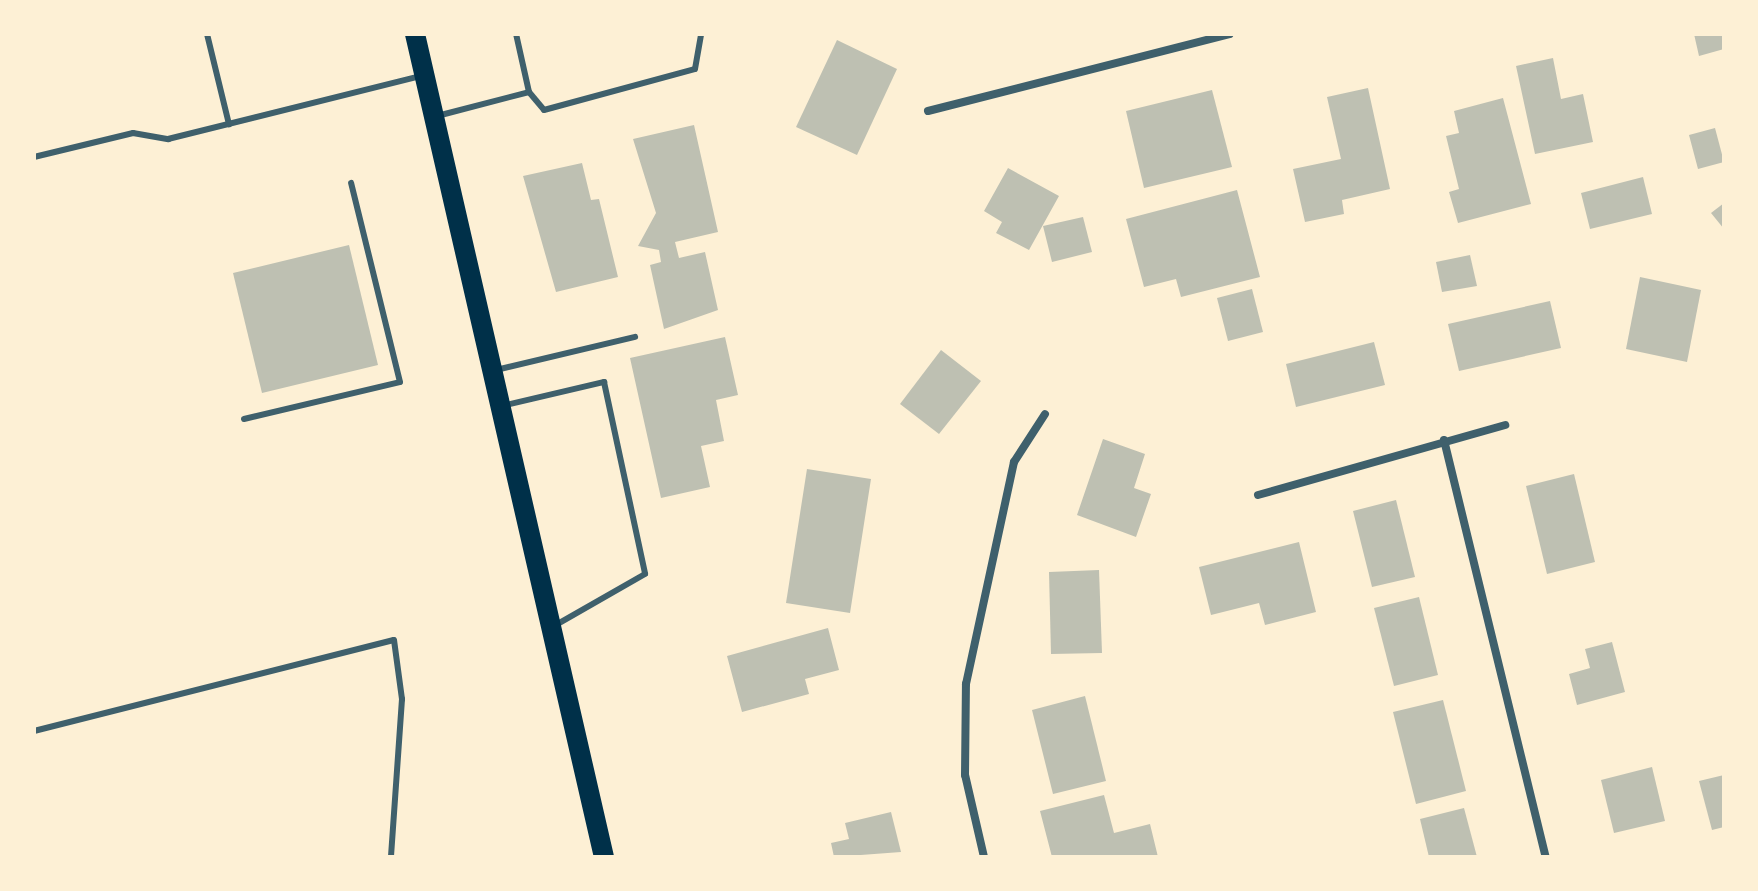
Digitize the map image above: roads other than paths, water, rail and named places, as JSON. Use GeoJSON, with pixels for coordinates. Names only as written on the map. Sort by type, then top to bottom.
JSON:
{"type":"FeatureCollection","features":[{"type":"Feature","properties":{"kind":"main road"},"geometry":{"type":"LineString","coordinates":[[415,34],[604,857]]}},
{"type":"Feature","properties":{"kind":"street"},"geometry":{"type":"LineString","coordinates":[[928,111],[1229,34]]}},
{"type":"Feature","properties":{"kind":"street"},"geometry":{"type":"LineString","coordinates":[[984,857],[965,775],[966,684],[1014,462],[1045,414]]}},
{"type":"Feature","properties":{"kind":"street"},"geometry":{"type":"LineString","coordinates":[[1258,495],[1505,425]]}},
{"type":"Feature","properties":{"kind":"street"},"geometry":{"type":"LineString","coordinates":[[1444,440],[1546,857]]}},
{"type":"Feature","properties":{"kind":"lane"},"geometry":{"type":"LineString","coordinates":[[207,34],[229,124]]}},
{"type":"Feature","properties":{"kind":"lane"},"geometry":{"type":"LineString","coordinates":[[516,34],[529,92],[544,110],[695,69],[701,34]]}},
{"type":"Feature","properties":{"kind":"lane"},"geometry":{"type":"LineString","coordinates":[[34,157],[133,133],[168,139],[424,76]]}},
{"type":"Feature","properties":{"kind":"lane"},"geometry":{"type":"LineString","coordinates":[[433,117],[529,92]]}},
{"type":"Feature","properties":{"kind":"lane"},"geometry":{"type":"LineString","coordinates":[[244,419],[400,382],[351,183]]}},
{"type":"Feature","properties":{"kind":"lane"},"geometry":{"type":"LineString","coordinates":[[492,371],[635,337]]}},
{"type":"Feature","properties":{"kind":"lane"},"geometry":{"type":"LineString","coordinates":[[500,407],[604,382],[645,574],[551,628]]}},
{"type":"Feature","properties":{"kind":"lane"},"geometry":{"type":"LineString","coordinates":[[34,731],[394,640],[402,699],[391,857]]}}]}
